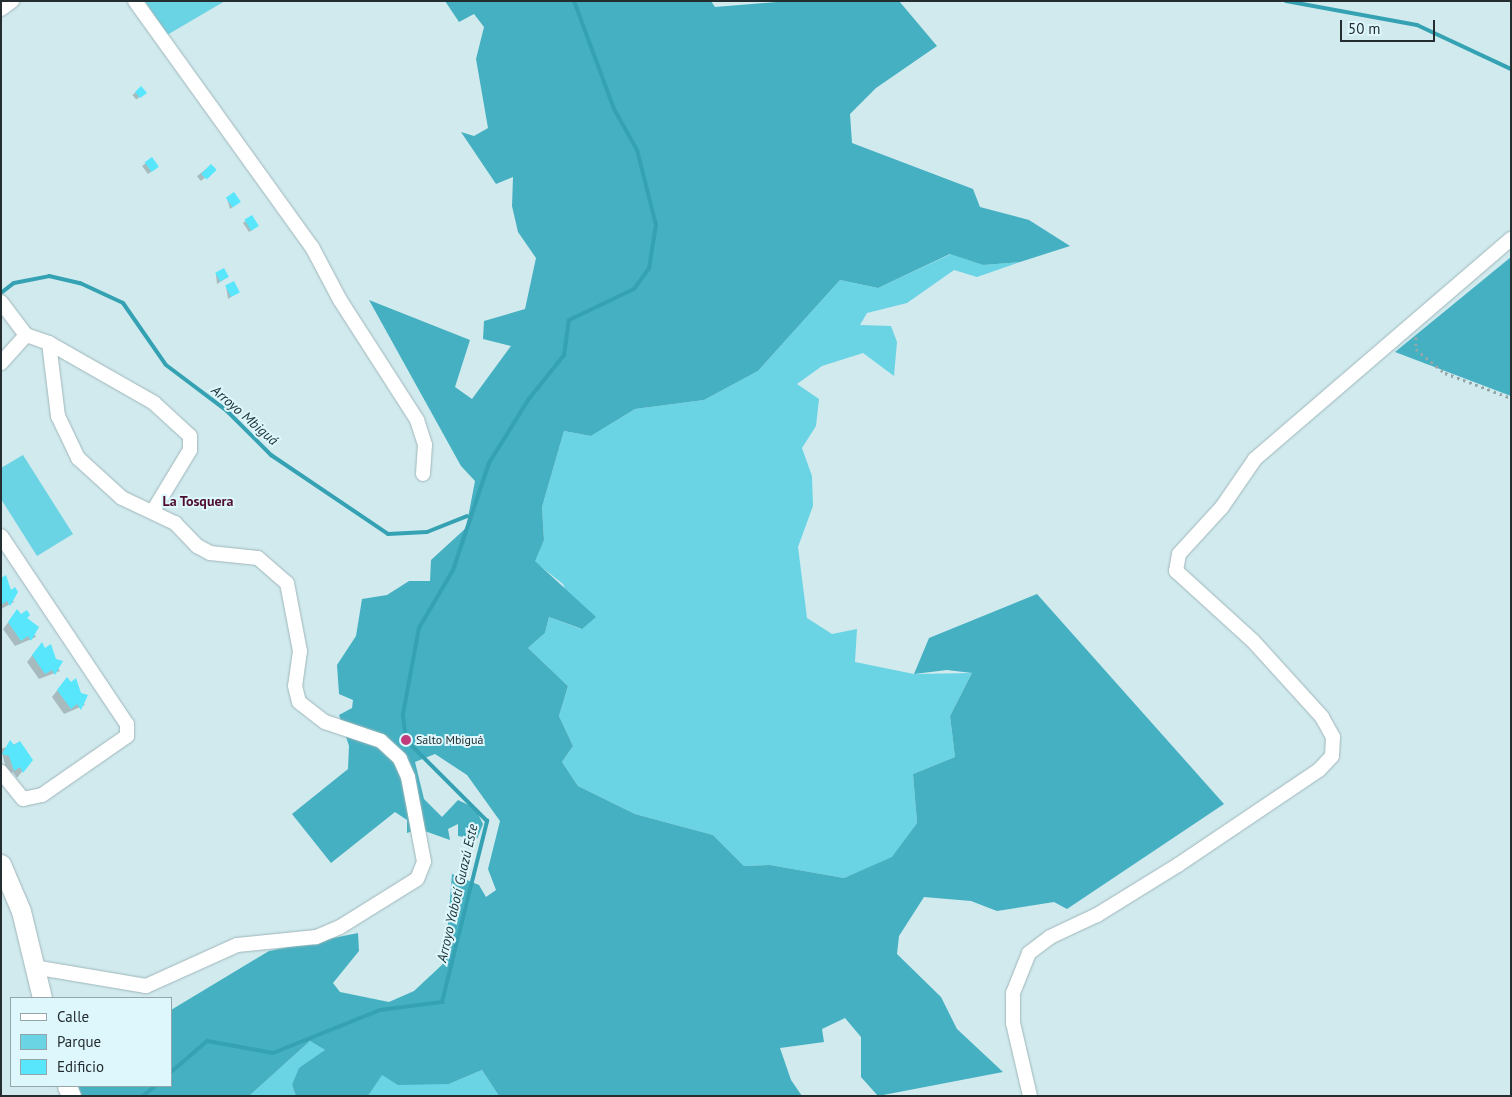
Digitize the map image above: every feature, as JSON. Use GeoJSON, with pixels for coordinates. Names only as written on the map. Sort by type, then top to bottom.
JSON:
{"type":"FeatureCollection","features":[{"type":"Feature","properties":{"kind":"street"},"geometry":{"type":"LineString","coordinates":[[1,9],[12,1]]}},
{"type":"Feature","properties":{"kind":"street"},"geometry":{"type":"LineString","coordinates":[[135,1],[312,247],[340,300],[417,420],[424,445],[423,474]]}},
{"type":"Feature","properties":{"kind":"street"},"geometry":{"type":"LineString","coordinates":[[1030,1096],[1013,1023],[1013,993],[1028,953],[1050,936],[1097,915],[1178,865],[1319,770],[1332,756],[1333,737],[1322,717],[1253,641],[1176,571],[1179,554],[1222,507],[1255,459],[1416,318],[1511,239]]}},
{"type":"Feature","properties":{"kind":"street"},"geometry":{"type":"LineString","coordinates":[[1,302],[26,335],[49,343],[154,403],[190,436],[190,450],[153,511]]}},
{"type":"Feature","properties":{"kind":"street"},"geometry":{"type":"LineString","coordinates":[[1,363],[26,335]]}},
{"type":"Feature","properties":{"kind":"street"},"geometry":{"type":"LineString","coordinates":[[34,967],[146,986],[237,945],[316,937],[340,927],[417,880],[424,862],[408,778],[400,759],[380,741],[325,722],[299,702],[296,686],[300,651],[287,582],[258,558],[210,553],[197,546],[175,523],[116,493],[78,458],[64,436],[49,343]]}},
{"type":"Feature","properties":{"kind":"street"},"geometry":{"type":"LineString","coordinates":[[1,536],[127,724],[126,736],[42,795],[22,799],[1,772]]}},
{"type":"Feature","properties":{"kind":"street"},"geometry":{"type":"LineString","coordinates":[[1,864],[21,911],[42,997]]}},
{"type":"Feature","properties":{"kind":"path"},"geometry":{"type":"LineString","coordinates":[[1416,318],[1416,349],[1445,373],[1511,398]]}},
{"type":"Feature","properties":{"kind":"green space"},"geometry":{"type":"Polygon","coordinates":[[[145,1],[225,1],[167,35],[145,1]]]}},
{"type":"Feature","properties":{"kind":"green space"},"geometry":{"type":"Polygon","coordinates":[[[951,254],[983,265],[1020,262],[977,277],[954,270],[907,303],[867,313],[860,325],[891,326],[897,342],[894,376],[863,353],[822,366],[797,384],[819,399],[816,426],[802,448],[812,476],[813,506],[798,547],[807,618],[832,634],[857,629],[855,662],[914,674],[972,673],[950,716],[955,757],[913,774],[917,823],[892,858],[844,878],[770,865],[744,866],[713,835],[635,814],[578,786],[562,762],[573,746],[559,716],[568,686],[528,648],[545,633],[549,617],[581,629],[563,584],[534,561],[544,540],[542,507],[564,431],[591,436],[635,409],[704,400],[758,371],[840,280],[878,288],[951,254]]]}},
{"type":"Feature","properties":{"kind":"green space"},"geometry":{"type":"Polygon","coordinates":[[[23,455],[73,534],[37,556],[1,499],[1,468],[23,455]]]}},
{"type":"Feature","properties":{"kind":"green space"},"geometry":{"type":"Polygon","coordinates":[[[310,1041],[325,1050],[292,1085],[296,1096],[249,1096],[310,1041]]]}},
{"type":"Feature","properties":{"kind":"green space"},"geometry":{"type":"Polygon","coordinates":[[[482,1070],[499,1096],[368,1096],[382,1074],[449,1084],[482,1070]]]}},
{"type":"Feature","properties":{"kind":"shaded area"},"geometry":{"type":"Polygon","coordinates":[[[445,1],[711,1],[715,7],[788,1],[899,1],[937,46],[876,88],[850,114],[852,143],[973,189],[980,207],[1029,220],[1070,246],[1020,262],[983,265],[950,254],[878,288],[840,280],[758,371],[704,400],[635,409],[591,436],[564,431],[542,507],[544,540],[535,561],[596,617],[582,629],[549,617],[545,633],[528,648],[568,686],[559,716],[573,746],[562,762],[578,786],[635,814],[713,835],[744,866],[770,865],[844,878],[892,857],[917,823],[913,774],[955,757],[950,716],[972,673],[947,670],[914,674],[929,638],[1037,594],[1224,804],[1067,909],[1054,902],[997,911],[971,901],[924,897],[899,936],[897,954],[941,997],[957,1029],[1003,1072],[878,1096],[861,1077],[861,1037],[845,1018],[822,1029],[824,1042],[780,1048],[791,1080],[802,1096],[499,1096],[482,1070],[449,1084],[398,1085],[382,1075],[368,1096],[296,1096],[292,1085],[299,1068],[325,1050],[310,1041],[249,1096],[80,1096],[78,1087],[172,1087],[172,1009],[269,951],[358,933],[359,951],[333,983],[340,992],[389,1002],[414,991],[445,962],[452,874],[479,885],[486,897],[496,890],[488,869],[500,821],[467,775],[435,754],[415,762],[424,799],[442,817],[458,800],[475,808],[483,824],[477,839],[458,836],[458,824],[448,829],[450,840],[419,829],[407,833],[407,820],[395,812],[331,863],[292,814],[348,769],[349,746],[339,715],[352,708],[353,700],[339,694],[337,665],[356,636],[362,599],[387,595],[409,581],[430,581],[431,560],[466,528],[475,481],[461,466],[369,300],[470,340],[455,387],[472,399],[511,346],[483,339],[484,321],[525,309],[536,258],[518,232],[512,206],[513,177],[496,184],[461,132],[474,136],[488,128],[476,59],[484,27],[474,14],[459,22],[445,1]]]}},
{"type":"Feature","properties":{"kind":"shaded area"},"geometry":{"type":"Polygon","coordinates":[[[1511,257],[1511,396],[1395,352],[1511,257]]]}},
{"type":"Feature","properties":{"kind":"building"},"geometry":{"type":"Polygon","coordinates":[[[141,86],[147,93],[140,98],[135,92],[141,86]]]}},
{"type":"Feature","properties":{"kind":"building"},"geometry":{"type":"Polygon","coordinates":[[[152,157],[159,167],[152,172],[145,162],[152,157]]]}},
{"type":"Feature","properties":{"kind":"building"},"geometry":{"type":"Polygon","coordinates":[[[211,164],[217,170],[207,180],[201,174],[211,164]]]}},
{"type":"Feature","properties":{"kind":"building"},"geometry":{"type":"Polygon","coordinates":[[[234,192],[241,202],[233,208],[226,198],[234,192]]]}},
{"type":"Feature","properties":{"kind":"building"},"geometry":{"type":"Polygon","coordinates":[[[252,215],[259,226],[251,231],[244,220],[252,215]]]}},
{"type":"Feature","properties":{"kind":"building"},"geometry":{"type":"Polygon","coordinates":[[[224,268],[229,277],[220,282],[215,273],[224,268]]]}},
{"type":"Feature","properties":{"kind":"building"},"geometry":{"type":"Polygon","coordinates":[[[234,281],[240,293],[231,297],[225,286],[234,281]]]}},
{"type":"Feature","properties":{"kind":"building"},"geometry":{"type":"Polygon","coordinates":[[[6,575],[11,590],[15,587],[18,592],[10,606],[7,601],[1,605],[1,578],[6,575]]]}},
{"type":"Feature","properties":{"kind":"building"},"geometry":{"type":"Polygon","coordinates":[[[17,609],[21,614],[27,610],[30,615],[27,618],[39,627],[31,641],[28,636],[21,641],[8,622],[17,609]]]}},
{"type":"Feature","properties":{"kind":"building"},"geometry":{"type":"Polygon","coordinates":[[[42,642],[45,648],[51,644],[56,659],[63,661],[55,675],[52,670],[45,674],[32,655],[42,642]]]}},
{"type":"Feature","properties":{"kind":"building"},"geometry":{"type":"Polygon","coordinates":[[[67,677],[71,682],[76,678],[81,693],[88,695],[81,710],[77,704],[71,709],[57,690],[67,677]]]}},
{"type":"Feature","properties":{"kind":"building"},"geometry":{"type":"Polygon","coordinates":[[[10,740],[14,745],[20,741],[33,760],[23,773],[20,767],[14,771],[9,756],[2,754],[10,740]]]}},
{"type":"Feature","properties":{"kind":"waterway","name":"Arroyo Yabotí Guazú Este"},"geometry":{"type":"LineString","coordinates":[[172,1071],[207,1041],[273,1053],[380,1010],[442,1002],[487,821],[406,740],[403,714],[419,628],[453,570],[489,463],[528,400],[564,355],[569,320],[634,289],[649,268],[656,225],[637,150],[614,109],[574,1]]}},
{"type":"Feature","properties":{"kind":"waterway"},"geometry":{"type":"LineString","coordinates":[[1286,1],[1417,25],[1511,69]]}},
{"type":"Feature","properties":{"kind":"waterway","name":"Arroyo Mbiguá"},"geometry":{"type":"LineString","coordinates":[[1,293],[14,283],[49,276],[80,283],[123,303],[166,365],[226,410],[271,455],[388,534],[427,532],[467,516]]}},
{"type":"Feature","properties":{"kind":"waterway","name":"Arroyo Yabotí Guazú Este"},"geometry":{"type":"LineString","coordinates":[[143,1096],[154,1087]]}},
{"type":"Feature","properties":{"kind":"place","name":"Salto Mbiguá"},"geometry":{"type":"Point","coordinates":[406,740]}},
{"type":"Feature","properties":{"kind":"district","name":"La Tosquera"},"geometry":{"type":"Point","coordinates":[198,501]}}]}
